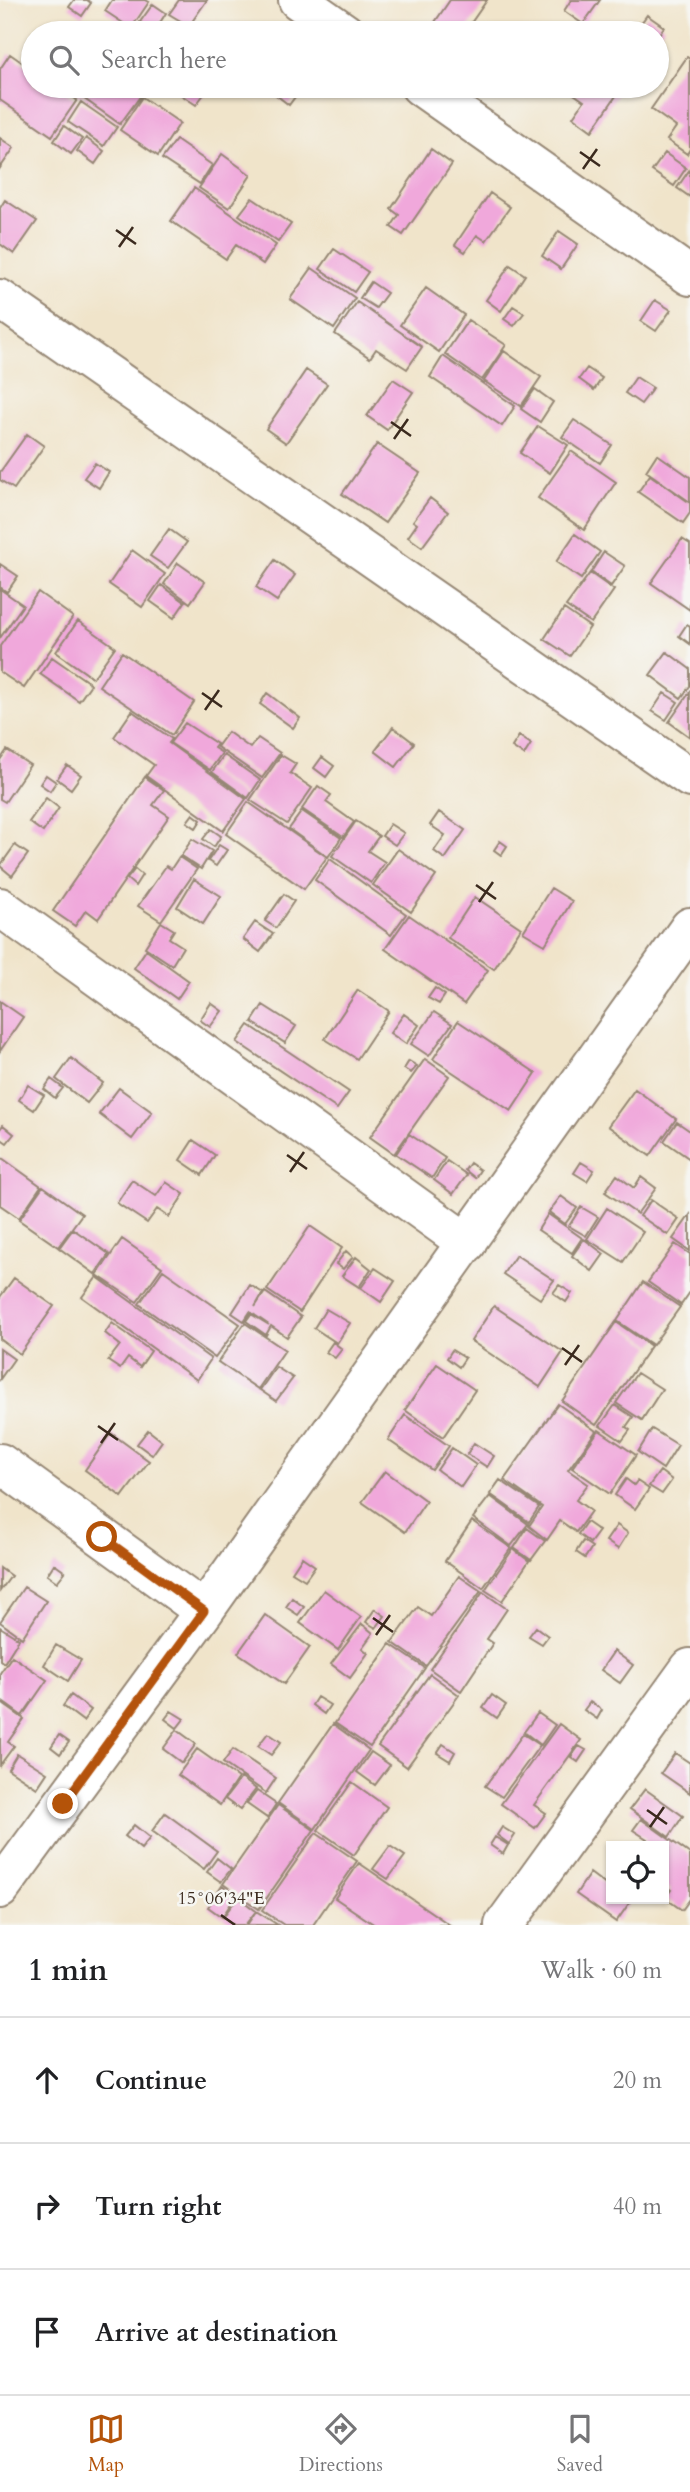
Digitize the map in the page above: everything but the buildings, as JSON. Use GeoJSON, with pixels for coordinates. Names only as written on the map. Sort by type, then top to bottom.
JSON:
{"type":"FeatureCollection","features":[{"type":"Feature","properties":{"kind":"street"},"geometry":{"type":"LineString","coordinates":[[298,0],[328,21]]}},
{"type":"Feature","properties":{"kind":"street"},"geometry":{"type":"LineString","coordinates":[[436,98],[690,276]]}},
{"type":"Feature","properties":{"kind":"street"},"geometry":{"type":"LineString","coordinates":[[0,299],[690,778]]}},
{"type":"Feature","properties":{"kind":"street"},"geometry":{"type":"LineString","coordinates":[[0,908],[467,1243]]}},
{"type":"Feature","properties":{"kind":"street"},"geometry":{"type":"LineString","coordinates":[[0,1889],[204,1611],[690,927]]}},
{"type":"Feature","properties":{"kind":"street"},"geometry":{"type":"LineString","coordinates":[[0,1464],[204,1611]]}},
{"type":"Feature","properties":{"kind":"street"},"geometry":{"type":"LineString","coordinates":[[504,1925],[690,1668]]}},
{"type":"Feature","properties":{"kind":"route"},"geometry":{"type":"LineString","coordinates":[[63,1804],[204,1611],[102,1537]]}}]}
